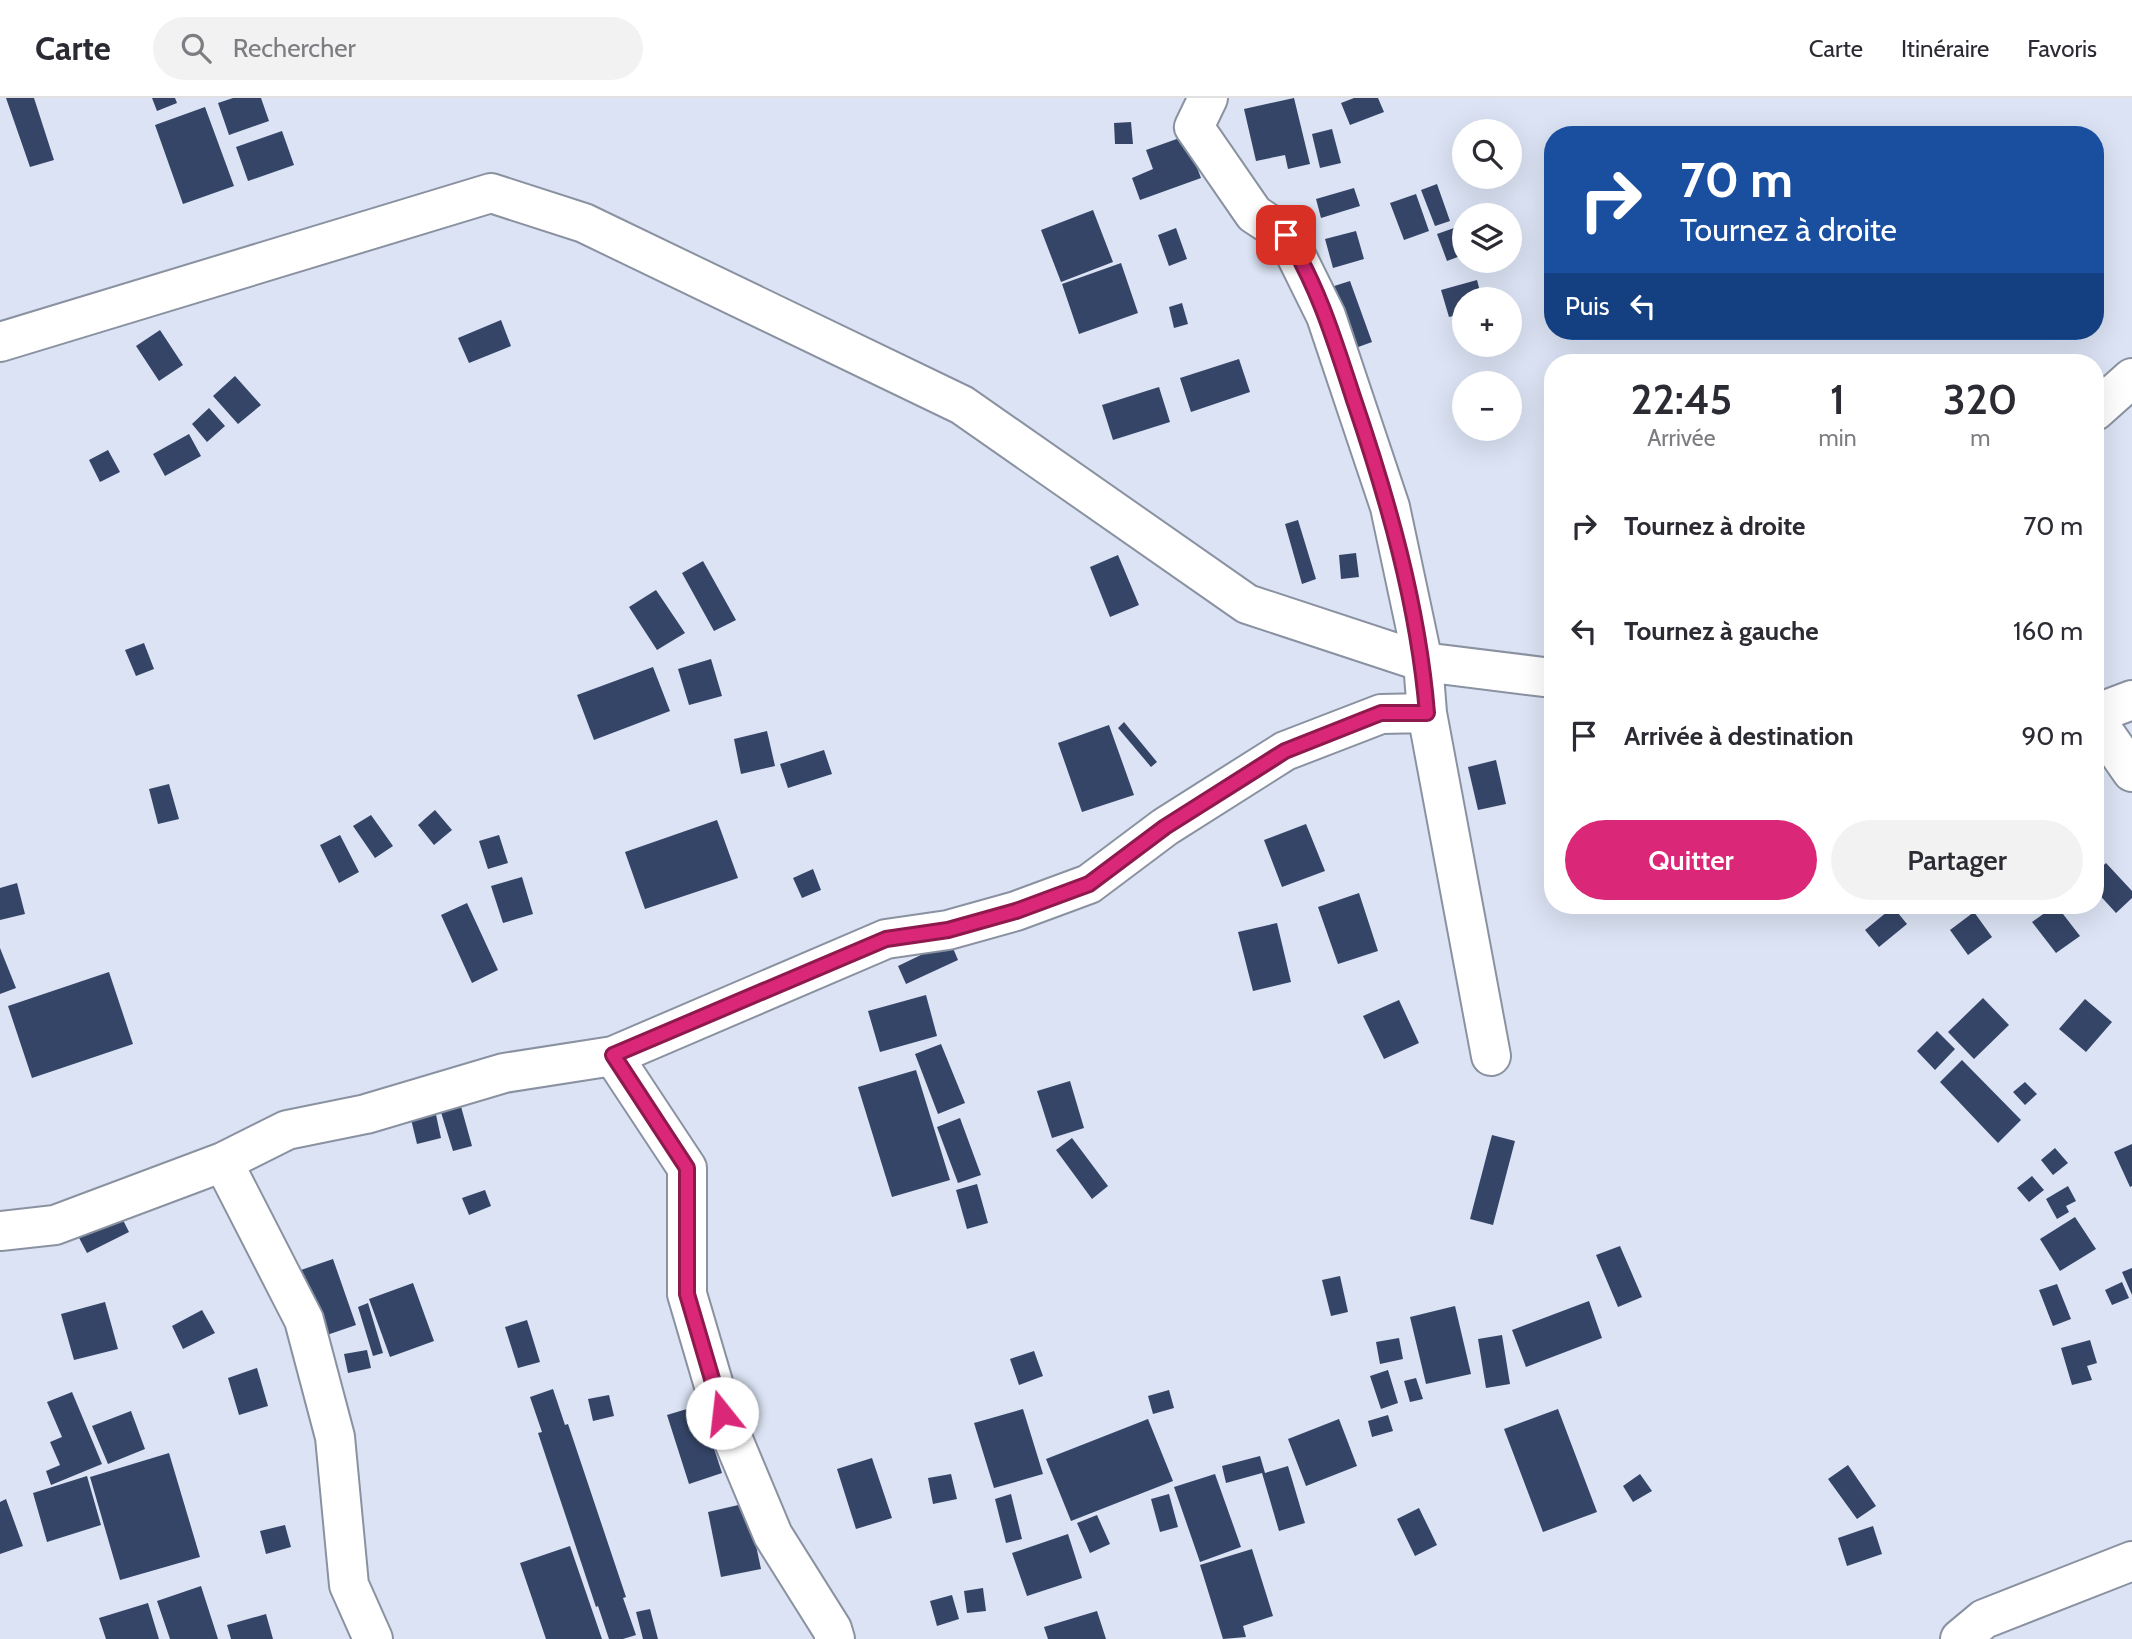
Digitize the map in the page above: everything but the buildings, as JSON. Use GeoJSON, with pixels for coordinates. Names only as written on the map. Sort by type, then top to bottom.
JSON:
{"type":"FeatureCollection","features":[{"type":"Feature","properties":{"kind":"street"},"geometry":{"type":"LineString","coordinates":[[1208,98],[1194,127],[1255,214],[1286,235],[1326,316],[1390,507],[1423,662],[1427,713],[1491,1056]]}},
{"type":"Feature","properties":{"kind":"street"},"geometry":{"type":"LineString","coordinates":[[0,342],[491,193],[584,223],[962,405],[1247,604],[1423,662],[1544,677]]}},
{"type":"Feature","properties":{"kind":"street"},"geometry":{"type":"LineString","coordinates":[[0,312],[43,329]]}},
{"type":"Feature","properties":{"kind":"street"},"geometry":{"type":"LineString","coordinates":[[2104,403],[2132,378]]}},
{"type":"Feature","properties":{"kind":"street"},"geometry":{"type":"LineString","coordinates":[[2104,713],[2132,700]]}},
{"type":"Feature","properties":{"kind":"street"},"geometry":{"type":"LineString","coordinates":[[0,1231],[55,1226],[223,1162],[287,1130],[366,1114],[504,1073],[613,1055],[886,939],[948,930],[1016,911],[1089,884],[1165,827],[1285,751],[1381,713],[1427,713]]}},
{"type":"Feature","properties":{"kind":"street"},"geometry":{"type":"LineString","coordinates":[[2104,730],[2132,772]]}},
{"type":"Feature","properties":{"kind":"street"},"geometry":{"type":"LineString","coordinates":[[613,1055],[687,1168],[687,1294],[722,1413],[773,1535],[835,1639]]}},
{"type":"Feature","properties":{"kind":"street"},"geometry":{"type":"LineString","coordinates":[[223,1162],[303,1320],[335,1437],[349,1586],[373,1639]]}},
{"type":"Feature","properties":{"kind":"street"},"geometry":{"type":"LineString","coordinates":[[1960,1639],[1984,1619],[2132,1561]]}},
{"type":"Feature","properties":{"kind":"route"},"geometry":{"type":"LineString","coordinates":[[722,1413],[687,1294],[687,1168],[613,1055],[886,939],[948,930],[1016,911],[1089,884],[1165,827],[1285,751],[1381,713],[1427,713],[1423,662],[1390,507],[1326,316],[1298,254],[1286,235]]}}]}
